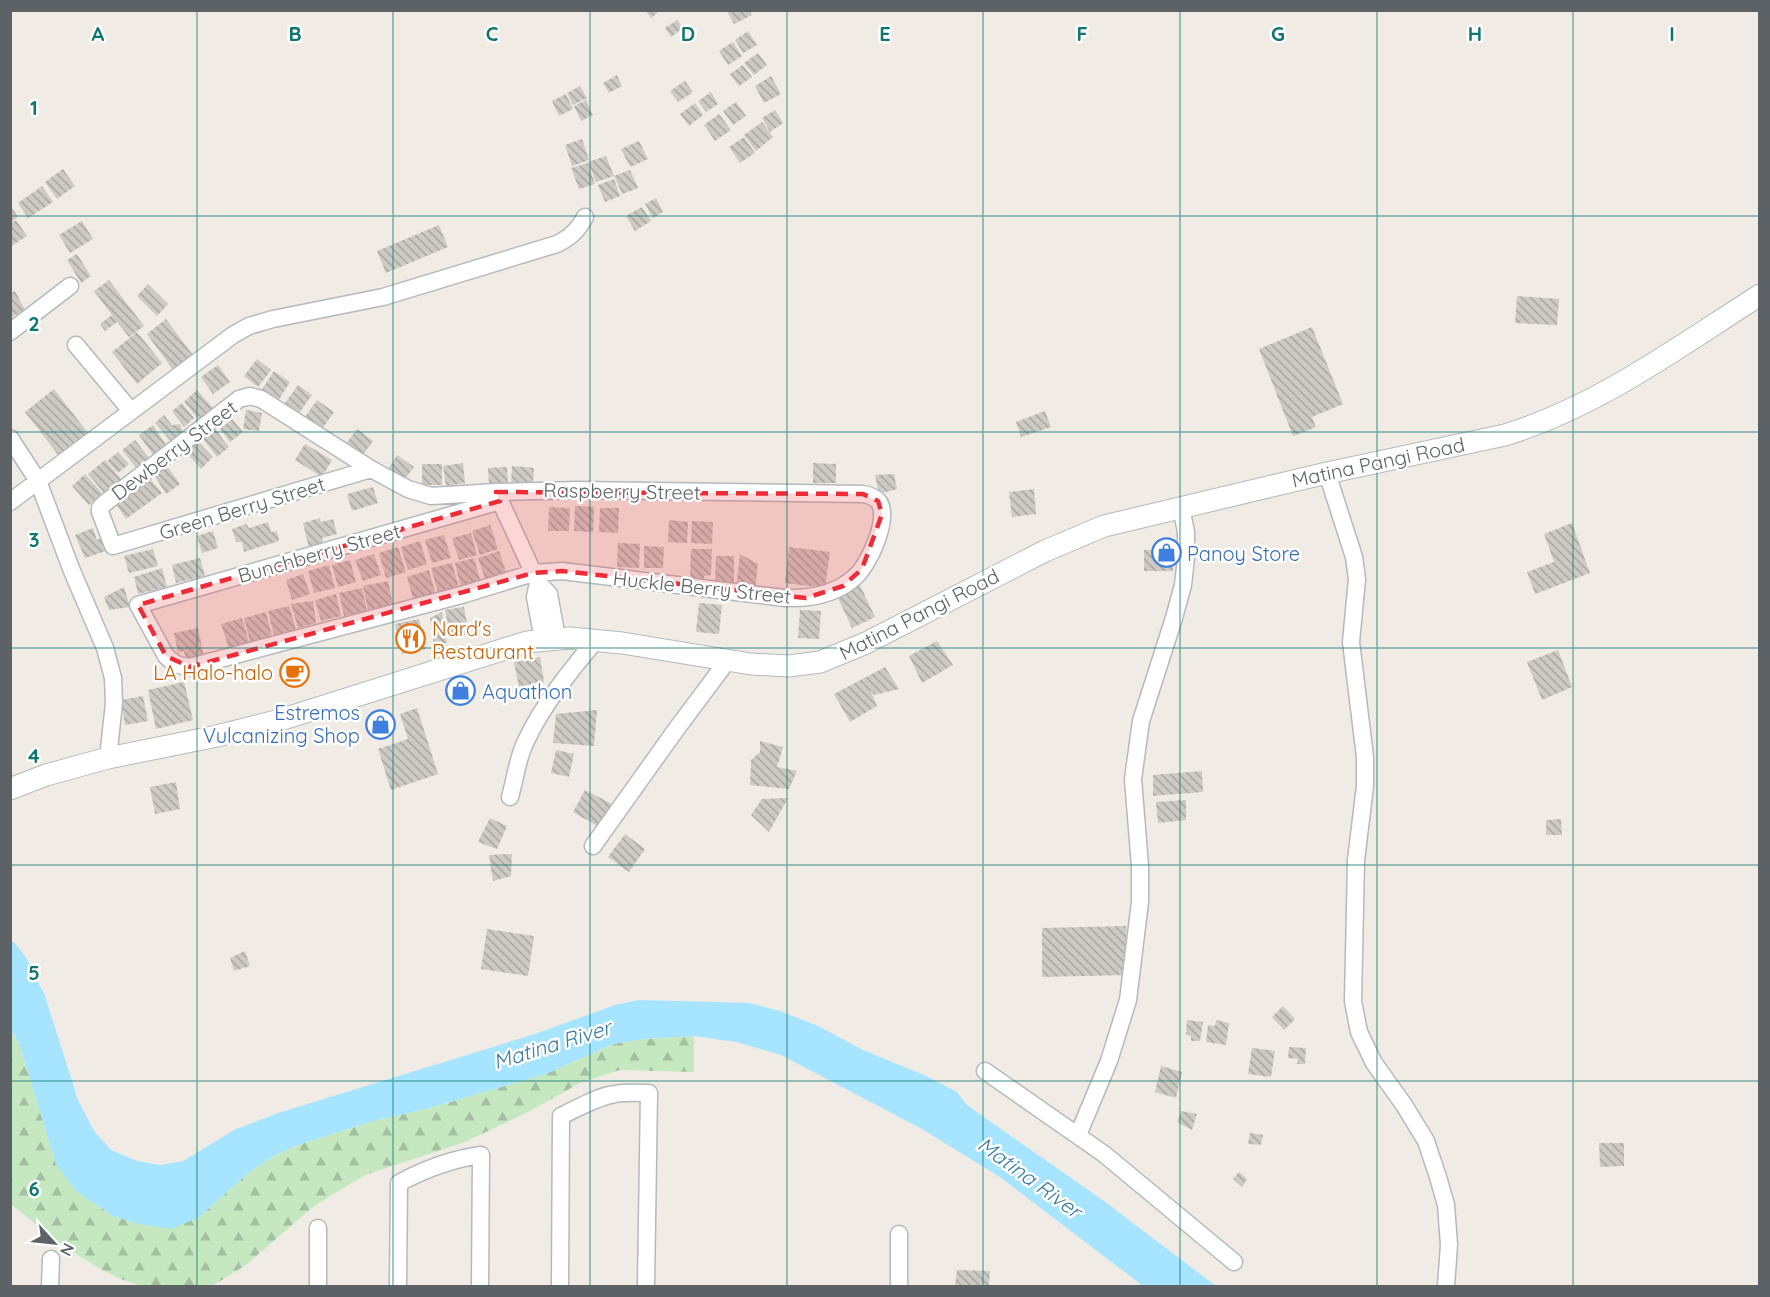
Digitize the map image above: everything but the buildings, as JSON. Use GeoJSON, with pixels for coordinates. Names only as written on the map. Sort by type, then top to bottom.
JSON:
{"type":"FeatureCollection","features":[{"type":"Feature","properties":{"kind":"street"},"geometry":{"type":"LineString","coordinates":[[10,502],[233,335],[249,326],[383,297],[557,244],[570,237],[585,217]]}},
{"type":"Feature","properties":{"kind":"street"},"geometry":{"type":"LineString","coordinates":[[10,332],[70,286]]}},
{"type":"Feature","properties":{"kind":"street","name":"Matina Pangi Road"},"geometry":{"type":"LineString","coordinates":[[10,789],[46,775],[108,758],[270,723],[527,642],[550,639],[596,640],[728,660],[789,666],[836,657],[1008,569],[1075,537],[1104,526],[1327,472],[1505,435],[1561,415],[1617,386],[1760,295]]}},
{"type":"Feature","properties":{"kind":"street"},"geometry":{"type":"LineString","coordinates":[[76,345],[131,411]]}},
{"type":"Feature","properties":{"kind":"street","name":"Raspberry Street"},"geometry":{"type":"LineString","coordinates":[[250,396],[261,399],[371,469],[408,489],[431,496],[498,496],[611,490],[863,494],[874,497],[878,501]]}},
{"type":"Feature","properties":{"kind":"street","name":"Dewberry Street"},"geometry":{"type":"LineString","coordinates":[[113,546],[100,508],[239,399],[250,396]]}},
{"type":"Feature","properties":{"kind":"street"},"geometry":{"type":"LineString","coordinates":[[10,438],[38,481],[63,550],[105,648],[113,678],[114,703],[108,758]]}},
{"type":"Feature","properties":{"kind":"street","name":"Green Berry Street"},"geometry":{"type":"LineString","coordinates":[[113,546],[371,469]]}},
{"type":"Feature","properties":{"kind":"street"},"geometry":{"type":"LineString","coordinates":[[1327,472],[1354,557],[1357,579],[1352,642],[1365,757],[1365,786],[1356,860],[1353,1001],[1359,1032],[1374,1063],[1426,1141],[1438,1177],[1446,1205],[1449,1245],[1446,1287]]}},
{"type":"Feature","properties":{"kind":"street"},"geometry":{"type":"LineString","coordinates":[[431,496],[433,520]]}},
{"type":"Feature","properties":{"kind":"street"},"geometry":{"type":"LineString","coordinates":[[498,496],[535,578],[535,597],[550,639]]}},
{"type":"Feature","properties":{"kind":"street","name":"Bunchberry Street"},"geometry":{"type":"LineString","coordinates":[[138,605],[433,520],[498,496]]}},
{"type":"Feature","properties":{"kind":"street","name":"Huckle Berry Street"},"geometry":{"type":"LineString","coordinates":[[138,605],[166,656],[180,666],[190,667],[465,594],[562,571],[786,598],[818,596],[843,586],[862,569],[873,550],[880,525],[882,514],[878,501]]}},
{"type":"Feature","properties":{"kind":"street"},"geometry":{"type":"LineString","coordinates":[[1078,1135],[1109,1061],[1128,1000],[1140,902],[1140,866],[1133,779],[1141,721],[1183,585],[1186,532],[1181,507]]}},
{"type":"Feature","properties":{"kind":"street"},"geometry":{"type":"LineString","coordinates":[[510,797],[524,745],[549,701],[596,640]]}},
{"type":"Feature","properties":{"kind":"street"},"geometry":{"type":"LineString","coordinates":[[593,846],[728,660]]}},
{"type":"Feature","properties":{"kind":"street"},"geometry":{"type":"LineString","coordinates":[[985,1071],[1078,1135],[1128,1173],[1234,1262]]}},
{"type":"Feature","properties":{"kind":"street"},"geometry":{"type":"LineString","coordinates":[[560,1287],[561,1116],[614,1094],[649,1094],[646,1287]]}},
{"type":"Feature","properties":{"kind":"street"},"geometry":{"type":"LineString","coordinates":[[398,1287],[399,1183],[431,1168],[466,1157],[481,1155],[480,1287]]}},
{"type":"Feature","properties":{"kind":"street"},"geometry":{"type":"LineString","coordinates":[[318,1228],[318,1287]]}},
{"type":"Feature","properties":{"kind":"street"},"geometry":{"type":"LineString","coordinates":[[899,1234],[899,1287]]}},
{"type":"Feature","properties":{"kind":"street"},"geometry":{"type":"LineString","coordinates":[[50,1287],[51,1259]]}},
{"type":"Feature","properties":{"kind":"highlighted area"},"geometry":{"type":"Polygon","coordinates":[[[496,492],[863,494],[878,501],[882,514],[862,569],[843,586],[806,598],[562,571],[533,573],[190,667],[166,656],[138,605],[500,501],[496,492]]]}},
{"type":"Feature","properties":{"kind":"green space"},"geometry":{"type":"Polygon","coordinates":[[[10,1031],[19,1043],[56,1164],[198,1218],[248,1173],[295,1146],[373,1121],[426,1109],[546,1074],[613,1044],[643,1039],[694,1036],[694,1072],[620,1070],[580,1083],[530,1111],[465,1142],[365,1175],[314,1206],[246,1265],[212,1286],[143,1286],[126,1281],[91,1263],[56,1240],[11,1204],[10,1031]]]}},
{"type":"Feature","properties":{"kind":"water","name":"Matina River"},"geometry":{"type":"Polygon","coordinates":[[[11,941],[27,959],[45,996],[78,1100],[94,1131],[111,1150],[137,1161],[160,1165],[183,1161],[236,1129],[278,1113],[535,1034],[615,1005],[639,1000],[749,1003],[780,1011],[818,1026],[863,1050],[924,1075],[957,1092],[966,1104],[1104,1201],[1216,1286],[1143,1286],[1000,1177],[922,1129],[781,1055],[736,1042],[694,1036],[643,1039],[613,1044],[546,1074],[426,1109],[373,1121],[295,1146],[248,1173],[198,1218],[171,1229],[139,1224],[113,1216],[76,1191],[56,1164],[19,1043],[11,1031],[11,941]]]}},
{"type":"Feature","properties":{"kind":"place","name":"Panoy Store"},"geometry":{"type":"Point","coordinates":[1166,553]}},
{"type":"Feature","properties":{"kind":"place","name":"Nard's Restaurant"},"geometry":{"type":"Point","coordinates":[411,639]}},
{"type":"Feature","properties":{"kind":"place","name":"LA Halo-halo"},"geometry":{"type":"Point","coordinates":[294,672]}},
{"type":"Feature","properties":{"kind":"place","name":"Aquathon"},"geometry":{"type":"Point","coordinates":[461,691]}},
{"type":"Feature","properties":{"kind":"place","name":"Estremos Vulcanizing Shop"},"geometry":{"type":"Point","coordinates":[381,724]}}]}
